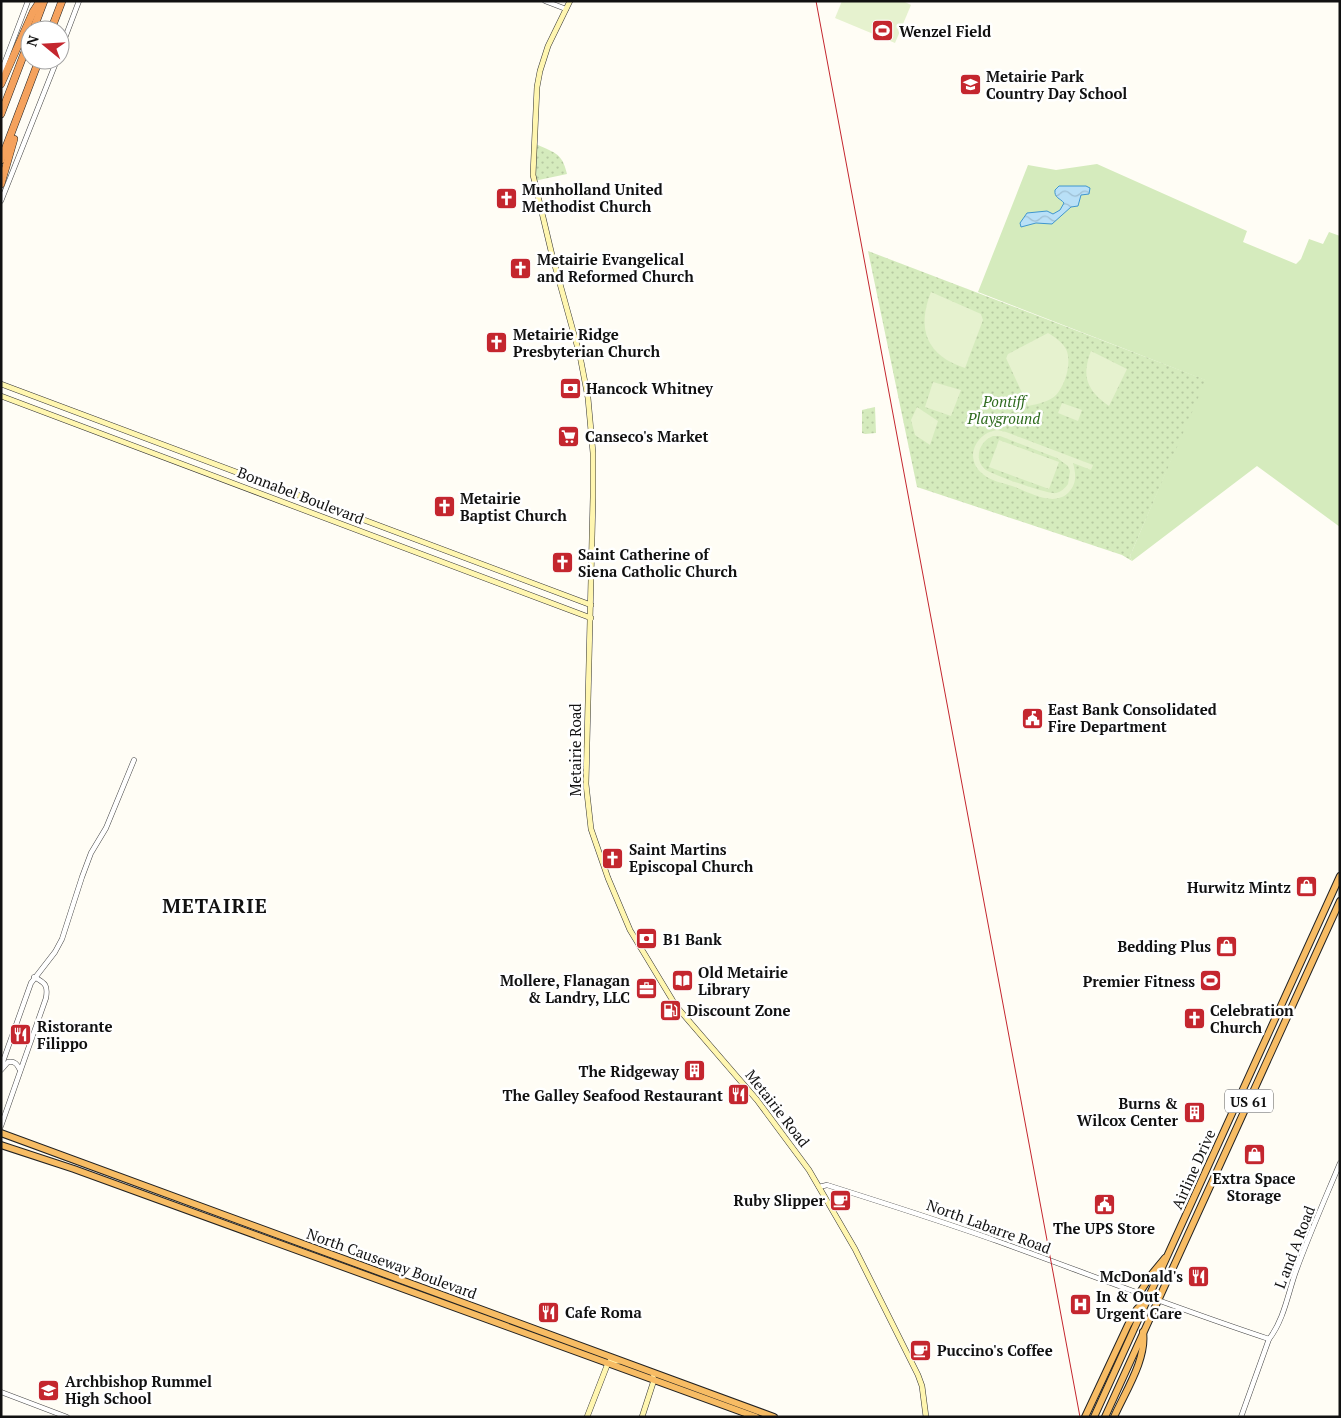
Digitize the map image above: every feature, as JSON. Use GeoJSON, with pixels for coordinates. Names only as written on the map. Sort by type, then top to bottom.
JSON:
{"type":"FeatureCollection","features":[{"type":"Feature","properties":{"kind":"highway"},"geometry":{"type":"LineString","coordinates":[[1,84],[30,18],[40,1]]}},
{"type":"Feature","properties":{"kind":"highway"},"geometry":{"type":"LineString","coordinates":[[37,20],[44,1]]}},
{"type":"Feature","properties":{"kind":"highway"},"geometry":{"type":"LineString","coordinates":[[55,20],[62,1]]}},
{"type":"Feature","properties":{"kind":"highway"},"geometry":{"type":"LineString","coordinates":[[1,114],[20,64]]}},
{"type":"Feature","properties":{"kind":"highway"},"geometry":{"type":"LineString","coordinates":[[1,160],[36,70]]}},
{"type":"Feature","properties":{"kind":"highway"},"geometry":{"type":"LineString","coordinates":[[1,184],[30,86]]}},
{"type":"Feature","properties":{"kind":"highway","name":"Airline Drive"},"geometry":{"type":"LineString","coordinates":[[1094,1417],[1340,876]]}},
{"type":"Feature","properties":{"kind":"highway","name":"Airline Drive"},"geometry":{"type":"LineString","coordinates":[[1105,1417],[1340,901]]}},
{"type":"Feature","properties":{"kind":"highway"},"geometry":{"type":"LineString","coordinates":[[1254,1065],[1262,1069]]}},
{"type":"Feature","properties":{"kind":"highway","name":"North Causeway Boulevard"},"geometry":{"type":"LineString","coordinates":[[1,1133],[774,1417]]}},
{"type":"Feature","properties":{"kind":"highway","name":"North Causeway Boulevard"},"geometry":{"type":"LineString","coordinates":[[1,1145],[74,1169],[756,1417]]}},
{"type":"Feature","properties":{"kind":"highway"},"geometry":{"type":"LineString","coordinates":[[1196,1216],[1204,1193],[1203,1188],[1199,1186]]}},
{"type":"Feature","properties":{"kind":"highway"},"geometry":{"type":"LineString","coordinates":[[1139,1294],[1151,1275],[1168,1256]]}},
{"type":"Feature","properties":{"kind":"highway"},"geometry":{"type":"LineString","coordinates":[[1085,1417],[1128,1325],[1137,1309],[1149,1298]]}},
{"type":"Feature","properties":{"kind":"highway"},"geometry":{"type":"LineString","coordinates":[[1114,1417],[1138,1363],[1145,1343],[1144,1332]]}},
{"type":"Feature","properties":{"kind":"main road","name":"Metairie Road"},"geometry":{"type":"LineString","coordinates":[[570,1],[548,46],[540,71],[537,87],[533,175],[580,356],[588,398],[593,453],[591,618],[586,746],[587,805],[591,830],[608,878],[630,930],[676,1006],[757,1100],[809,1170],[855,1249],[918,1375],[922,1386],[926,1417]]}},
{"type":"Feature","properties":{"kind":"main road","name":"Bonnabel Boulevard"},"geometry":{"type":"LineString","coordinates":[[1,384],[591,605]]}},
{"type":"Feature","properties":{"kind":"main road","name":"Bonnabel Boulevard"},"geometry":{"type":"LineString","coordinates":[[1,396],[591,618]]}},
{"type":"Feature","properties":{"kind":"main road"},"geometry":{"type":"LineString","coordinates":[[588,1417],[608,1363],[616,1361],[627,1363]]}},
{"type":"Feature","properties":{"kind":"main road"},"geometry":{"type":"LineString","coordinates":[[642,1417],[654,1380],[652,1373],[646,1370]]}},
{"type":"Feature","properties":{"kind":"street"},"geometry":{"type":"LineString","coordinates":[[70,25],[79,1]]}},
{"type":"Feature","properties":{"kind":"street"},"geometry":{"type":"LineString","coordinates":[[545,1],[566,9]]}},
{"type":"Feature","properties":{"kind":"street"},"geometry":{"type":"LineString","coordinates":[[1,72],[27,4]]}},
{"type":"Feature","properties":{"kind":"street"},"geometry":{"type":"LineString","coordinates":[[1,201],[52,70]]}},
{"type":"Feature","properties":{"kind":"street"},"geometry":{"type":"LineString","coordinates":[[1,1068],[31,983],[55,952],[62,938],[88,861],[106,828],[134,760]]}},
{"type":"Feature","properties":{"kind":"street"},"geometry":{"type":"LineString","coordinates":[[1,1126],[48,989],[43,981],[34,977]]}},
{"type":"Feature","properties":{"kind":"street"},"geometry":{"type":"LineString","coordinates":[[1,1068],[8,1062],[13,1061],[20,1070]]}},
{"type":"Feature","properties":{"kind":"street","name":"L and A Road"},"geometry":{"type":"LineString","coordinates":[[1241,1417],[1269,1339],[1284,1308],[1296,1271],[1340,1164]]}},
{"type":"Feature","properties":{"kind":"street","name":"North Labarre Road"},"geometry":{"type":"LineString","coordinates":[[819,1187],[827,1186],[900,1208],[997,1241],[1157,1301],[1269,1339]]}},
{"type":"Feature","properties":{"kind":"street"},"geometry":{"type":"LineString","coordinates":[[1,1392],[67,1417]]}},
{"type":"Feature","properties":{"kind":"green space","name":"Wenzel Field"},"geometry":{"type":"Polygon","coordinates":[[[842,1],[903,1],[911,5],[895,43],[835,18],[842,1]]]}},
{"type":"Feature","properties":{"kind":"green space"},"geometry":{"type":"Polygon","coordinates":[[[534,143],[556,154],[565,166],[567,174],[534,181],[534,143]]]}},
{"type":"Feature","properties":{"kind":"green space"},"geometry":{"type":"Polygon","coordinates":[[[1097,164],[1247,231],[1243,242],[1296,264],[1301,259],[1309,239],[1323,244],[1329,232],[1340,236],[1340,527],[1257,466],[1132,561],[1130,556],[1205,380],[978,292],[1028,165],[1056,170],[1097,164]]]}},
{"type":"Feature","properties":{"kind":"green space","name":"Pontiff Playground"},"geometry":{"type":"Polygon","coordinates":[[[868,251],[1206,380],[1130,556],[1132,561],[1122,555],[917,487],[868,251]]]}},
{"type":"Feature","properties":{"kind":"green space"},"geometry":{"type":"Polygon","coordinates":[[[931,292],[981,314],[983,320],[965,368],[952,363],[942,356],[928,339],[925,329],[925,318],[931,292]]]}},
{"type":"Feature","properties":{"kind":"green space"},"geometry":{"type":"Polygon","coordinates":[[[1048,333],[1066,349],[1068,354],[1067,372],[1063,384],[1054,397],[1028,406],[1006,358],[1008,354],[1048,333]]]}},
{"type":"Feature","properties":{"kind":"green space"},"geometry":{"type":"Polygon","coordinates":[[[1091,351],[1127,369],[1109,406],[1096,395],[1088,382],[1086,368],[1091,351]]]}},
{"type":"Feature","properties":{"kind":"green space"},"geometry":{"type":"Polygon","coordinates":[[[933,382],[961,390],[951,416],[925,407],[933,382]]]}},
{"type":"Feature","properties":{"kind":"green space"},"geometry":{"type":"Polygon","coordinates":[[[1062,403],[1082,410],[1078,421],[1058,413],[1062,403]]]}},
{"type":"Feature","properties":{"kind":"green space"},"geometry":{"type":"Polygon","coordinates":[[[875,407],[876,433],[862,433],[862,410],[875,407]]]}},
{"type":"Feature","properties":{"kind":"green space"},"geometry":{"type":"Polygon","coordinates":[[[917,407],[938,421],[930,445],[915,435],[911,420],[917,407]]]}},
{"type":"Feature","properties":{"kind":"green space"},"geometry":{"type":"Polygon","coordinates":[[[997,430],[1006,432],[1093,465],[1091,470],[1073,463],[1075,478],[1073,485],[1063,497],[1049,499],[1034,495],[990,479],[978,469],[974,462],[974,448],[983,436],[997,430]],[[1000,436],[988,438],[981,446],[979,451],[980,461],[986,470],[1021,484],[1051,493],[1060,492],[1068,484],[1070,471],[1068,466],[1057,458],[1000,436]]]}},
{"type":"Feature","properties":{"kind":"green space"},"geometry":{"type":"Polygon","coordinates":[[[999,440],[1059,462],[1049,489],[989,467],[999,440]]]}},
{"type":"Feature","properties":{"kind":"water"},"geometry":{"type":"Polygon","coordinates":[[[1059,186],[1086,186],[1090,188],[1089,194],[1081,195],[1078,206],[1071,207],[1052,224],[1036,223],[1021,227],[1020,223],[1027,213],[1047,211],[1053,214],[1060,210],[1064,203],[1055,193],[1059,186]]]}},
{"type":"Feature","properties":{"kind":"railway"},"geometry":{"type":"LineString","coordinates":[[816,1],[1080,1417]]}},
{"type":"Feature","properties":{"kind":"place","name":"Wenzel Field"},"geometry":{"type":"Point","coordinates":[883,31]}},
{"type":"Feature","properties":{"kind":"place","name":"Metairie Park Country Day School"},"geometry":{"type":"Point","coordinates":[970,85]}},
{"type":"Feature","properties":{"kind":"place","name":"Munholland United Methodist Church"},"geometry":{"type":"Point","coordinates":[506,198]}},
{"type":"Feature","properties":{"kind":"place","name":"Metairie Evangelical and Reformed Church"},"geometry":{"type":"Point","coordinates":[521,268]}},
{"type":"Feature","properties":{"kind":"place","name":"Metairie Ridge Presbyterian Church"},"geometry":{"type":"Point","coordinates":[497,343]}},
{"type":"Feature","properties":{"kind":"place","name":"Hancock Whitney"},"geometry":{"type":"Point","coordinates":[570,388]}},
{"type":"Feature","properties":{"kind":"place","name":"Canseco's Market"},"geometry":{"type":"Point","coordinates":[569,436]}},
{"type":"Feature","properties":{"kind":"place","name":"Metairie Baptist Church"},"geometry":{"type":"Point","coordinates":[444,507]}},
{"type":"Feature","properties":{"kind":"place","name":"Saint Catherine of Siena Catholic Church"},"geometry":{"type":"Point","coordinates":[562,563]}},
{"type":"Feature","properties":{"kind":"place","name":"East Bank Consolidated Fire Department"},"geometry":{"type":"Point","coordinates":[1032,718]}},
{"type":"Feature","properties":{"kind":"place","name":"Saint Martins Episcopal Church"},"geometry":{"type":"Point","coordinates":[613,858]}},
{"type":"Feature","properties":{"kind":"place","name":"Hurwitz Mintz"},"geometry":{"type":"Point","coordinates":[1307,887]}},
{"type":"Feature","properties":{"kind":"place","name":"B1 Bank"},"geometry":{"type":"Point","coordinates":[647,939]}},
{"type":"Feature","properties":{"kind":"place","name":"Bedding Plus"},"geometry":{"type":"Point","coordinates":[1227,946]}},
{"type":"Feature","properties":{"kind":"place","name":"Old Metairie Library"},"geometry":{"type":"Point","coordinates":[682,981]}},
{"type":"Feature","properties":{"kind":"place","name":"Premier Fitness"},"geometry":{"type":"Point","coordinates":[1211,981]}},
{"type":"Feature","properties":{"kind":"place","name":"Mollere, Flanagan & Landry, LLC"},"geometry":{"type":"Point","coordinates":[646,989]}},
{"type":"Feature","properties":{"kind":"place","name":"Discount Zone"},"geometry":{"type":"Point","coordinates":[671,1010]}},
{"type":"Feature","properties":{"kind":"place","name":"Celebration Church"},"geometry":{"type":"Point","coordinates":[1194,1019]}},
{"type":"Feature","properties":{"kind":"place","name":"Ristorante Filippo"},"geometry":{"type":"Point","coordinates":[21,1035]}},
{"type":"Feature","properties":{"kind":"place","name":"The Ridgeway"},"geometry":{"type":"Point","coordinates":[695,1071]}},
{"type":"Feature","properties":{"kind":"place","name":"The Galley Seafood Restaurant"},"geometry":{"type":"Point","coordinates":[739,1095]}},
{"type":"Feature","properties":{"kind":"place","name":"Burns & Wilcox Center"},"geometry":{"type":"Point","coordinates":[1194,1112]}},
{"type":"Feature","properties":{"kind":"place","name":"Extra Space Storage"},"geometry":{"type":"Point","coordinates":[1254,1155]}},
{"type":"Feature","properties":{"kind":"place","name":"Ruby Slipper"},"geometry":{"type":"Point","coordinates":[841,1200]}},
{"type":"Feature","properties":{"kind":"place","name":"The UPS Store"},"geometry":{"type":"Point","coordinates":[1104,1205]}},
{"type":"Feature","properties":{"kind":"place","name":"McDonald's"},"geometry":{"type":"Point","coordinates":[1199,1276]}},
{"type":"Feature","properties":{"kind":"place","name":"In & Out Urgent Care"},"geometry":{"type":"Point","coordinates":[1080,1305]}},
{"type":"Feature","properties":{"kind":"place","name":"Cafe Roma"},"geometry":{"type":"Point","coordinates":[549,1312]}},
{"type":"Feature","properties":{"kind":"place","name":"Puccino's Coffee"},"geometry":{"type":"Point","coordinates":[921,1350]}},
{"type":"Feature","properties":{"kind":"place","name":"Archbishop Rummel High School"},"geometry":{"type":"Point","coordinates":[49,1390]}},
{"type":"Feature","properties":{"kind":"district","name":"METAIRIE"},"geometry":{"type":"Point","coordinates":[215,905]}}]}
